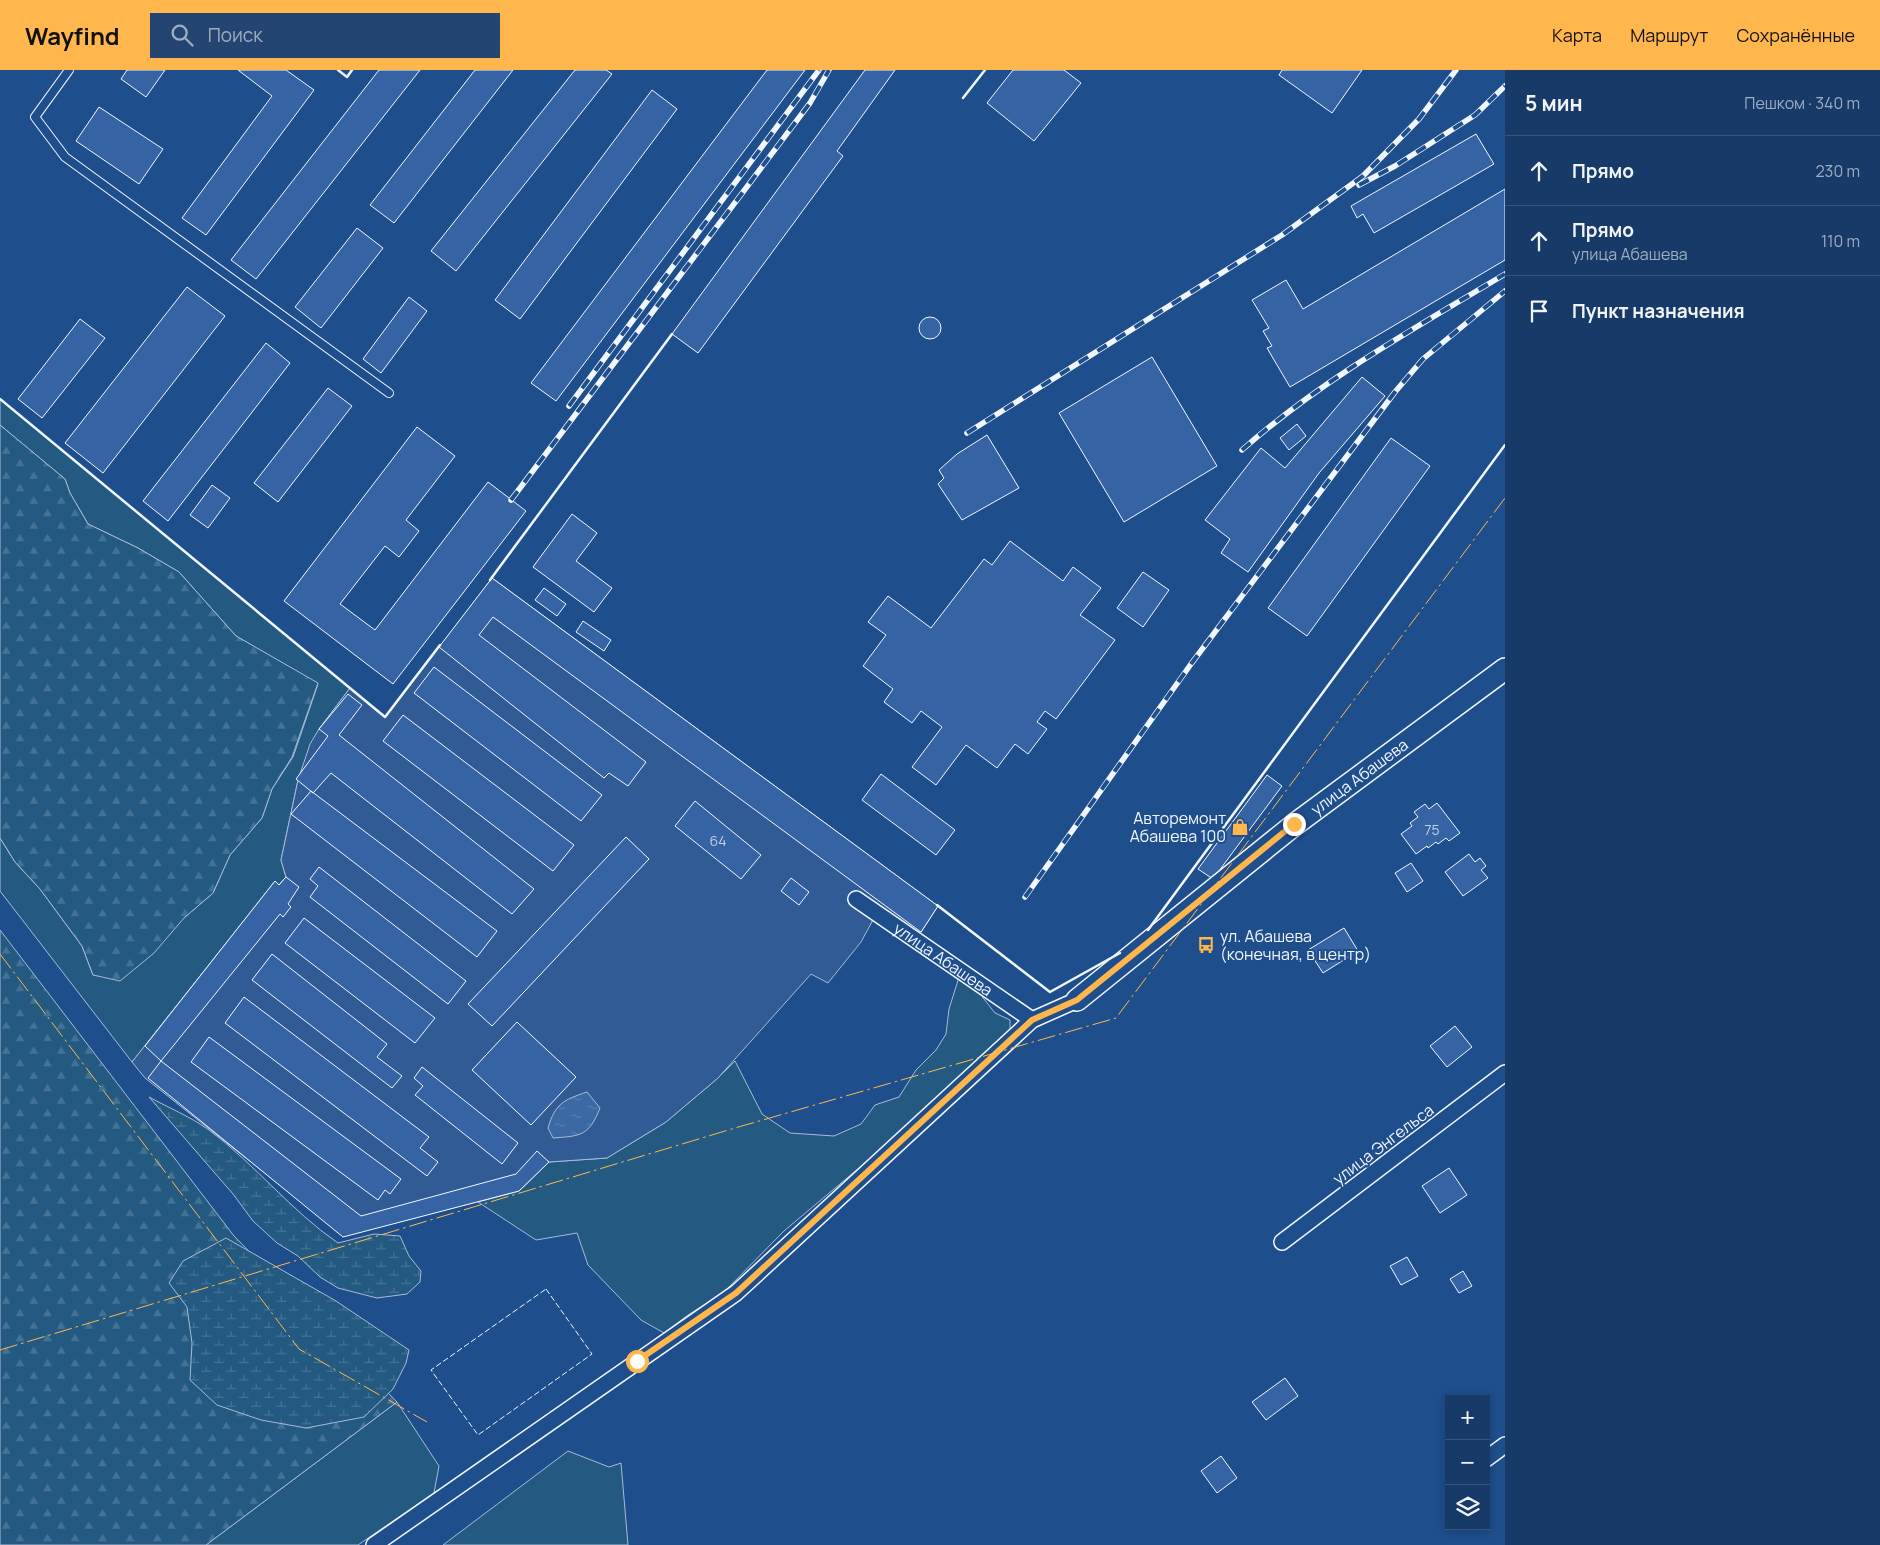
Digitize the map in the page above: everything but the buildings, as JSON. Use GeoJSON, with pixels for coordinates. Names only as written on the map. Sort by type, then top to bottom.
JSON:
{"type":"FeatureCollection","features":[{"type":"Feature","properties":{"kind":"street","name":"улица Абашева"},"geometry":{"type":"LineString","coordinates":[[1077,1000],[1294,824],[1505,669]]}},
{"type":"Feature","properties":{"kind":"street","name":"улица Абашева"},"geometry":{"type":"LineString","coordinates":[[856,899],[1032,1020]]}},
{"type":"Feature","properties":{"kind":"street"},"geometry":{"type":"LineString","coordinates":[[374,1545],[736,1293],[1032,1020],[1077,1000]]}},
{"type":"Feature","properties":{"kind":"street","name":"улица Энгельса"},"geometry":{"type":"LineString","coordinates":[[1282,1242],[1505,1073]]}},
{"type":"Feature","properties":{"kind":"street"},"geometry":{"type":"LineString","coordinates":[[1490,1456],[1505,1445]]}},
{"type":"Feature","properties":{"kind":"lane"},"geometry":{"type":"LineString","coordinates":[[69,70],[35,117],[64,157],[389,393]]}},
{"type":"Feature","properties":{"kind":"green space"},"geometry":{"type":"Polygon","coordinates":[[[0,399],[350,688],[319,729],[298,780],[281,860],[286,877],[279,885],[275,882],[132,1062],[0,891],[0,838],[15,862],[40,889],[82,946],[93,975],[184,918],[213,893],[230,855],[262,818],[272,789],[293,757],[318,684],[236,636],[179,572],[138,548],[88,524],[70,493],[65,479],[0,425],[0,399]]]}},
{"type":"Feature","properties":{"kind":"green space"},"geometry":{"type":"Polygon","coordinates":[[[0,425],[65,479],[70,493],[88,524],[138,548],[179,572],[236,636],[318,683],[292,757],[272,789],[262,818],[230,855],[213,893],[184,918],[154,953],[120,981],[93,975],[82,946],[40,889],[15,862],[0,838],[0,425]]]}},
{"type":"Feature","properties":{"kind":"green space"},"geometry":{"type":"Polygon","coordinates":[[[0,930],[234,1236],[397,1402],[206,1545],[0,1545],[0,930]]]}},
{"type":"Feature","properties":{"kind":"green space"},"geometry":{"type":"Polygon","coordinates":[[[959,977],[973,985],[995,1013],[1010,1020],[1010,1031],[922,1115],[784,1231],[723,1293],[664,1333],[641,1320],[588,1265],[577,1233],[536,1240],[478,1202],[519,1191],[549,1162],[607,1158],[666,1122],[735,1061],[762,1114],[790,1133],[834,1136],[861,1124],[875,1105],[899,1097],[916,1070],[936,1050],[946,1034],[949,1009],[959,977]]]}},
{"type":"Feature","properties":{"kind":"green space"},"geometry":{"type":"Polygon","coordinates":[[[149,1097],[202,1125],[226,1143],[304,1217],[338,1243],[374,1234],[400,1236],[409,1256],[421,1271],[420,1282],[407,1294],[377,1298],[338,1288],[320,1277],[298,1256],[277,1243],[253,1221],[233,1194],[149,1097]]]}},
{"type":"Feature","properties":{"kind":"green space"},"geometry":{"type":"Polygon","coordinates":[[[226,1238],[336,1301],[409,1350],[406,1363],[393,1389],[364,1417],[306,1428],[261,1420],[217,1405],[190,1380],[192,1343],[187,1307],[169,1283],[183,1261],[226,1238]]]}},
{"type":"Feature","properties":{"kind":"green space"},"geometry":{"type":"Polygon","coordinates":[[[397,1402],[439,1466],[434,1493],[358,1545],[206,1545],[397,1402]]]}},
{"type":"Feature","properties":{"kind":"green space"},"geometry":{"type":"Polygon","coordinates":[[[568,1451],[609,1467],[621,1463],[628,1545],[443,1545],[568,1451]]]}},
{"type":"Feature","properties":{"kind":"shaded area"},"geometry":{"type":"Polygon","coordinates":[[[492,578],[938,906],[920,934],[880,907],[861,942],[828,983],[811,974],[718,1078],[666,1122],[607,1158],[549,1162],[519,1191],[344,1236],[145,1078],[132,1062],[275,881],[279,885],[286,877],[281,860],[298,780],[310,744],[319,729],[350,688],[386,717],[492,578]]]}},
{"type":"Feature","properties":{"kind":"water"},"geometry":{"type":"Polygon","coordinates":[[[587,1092],[600,1108],[592,1124],[583,1133],[553,1138],[548,1128],[557,1108],[566,1101],[587,1092]]]}},
{"type":"Feature","properties":{"kind":"railway"},"geometry":{"type":"LineString","coordinates":[[569,406],[819,70]]}},
{"type":"Feature","properties":{"kind":"railway"},"geometry":{"type":"LineString","coordinates":[[511,500],[810,103],[829,70]]}},
{"type":"Feature","properties":{"kind":"railway"},"geometry":{"type":"LineString","coordinates":[[967,433],[1282,235],[1363,176],[1419,119],[1456,70]]}},
{"type":"Feature","properties":{"kind":"railway"},"geometry":{"type":"LineString","coordinates":[[1359,185],[1395,166],[1475,115],[1505,86]]}},
{"type":"Feature","properties":{"kind":"railway"},"geometry":{"type":"LineString","coordinates":[[1242,450],[1272,425],[1336,378],[1403,335],[1505,274]]}},
{"type":"Feature","properties":{"kind":"railway"},"geometry":{"type":"LineString","coordinates":[[1025,897],[1191,664],[1395,392],[1423,359],[1505,291]]}},
{"type":"Feature","properties":{"kind":"fence"},"geometry":{"type":"LineString","coordinates":[[546,1289],[592,1354],[478,1435],[431,1370],[546,1289]]}},
{"type":"Feature","properties":{"kind":"wall"},"geometry":{"type":"LineString","coordinates":[[338,70],[347,77],[352,70]]}},
{"type":"Feature","properties":{"kind":"wall"},"geometry":{"type":"LineString","coordinates":[[963,98],[985,70]]}},
{"type":"Feature","properties":{"kind":"wall"},"geometry":{"type":"LineString","coordinates":[[490,580],[672,334]]}},
{"type":"Feature","properties":{"kind":"wall"},"geometry":{"type":"LineString","coordinates":[[0,399],[385,717],[440,645]]}},
{"type":"Feature","properties":{"kind":"wall"},"geometry":{"type":"LineString","coordinates":[[1148,930],[1505,445]]}},
{"type":"Feature","properties":{"kind":"wall"},"geometry":{"type":"LineString","coordinates":[[937,905],[1050,992],[1120,953]]}},
{"type":"Feature","properties":{"kind":"power"},"geometry":{"type":"LineString","coordinates":[[0,1350],[735,1128],[1116,1018],[1505,498]]}},
{"type":"Feature","properties":{"kind":"power"},"geometry":{"type":"LineString","coordinates":[[0,954],[299,1349],[427,1422]]}},
{"type":"Feature","properties":{"kind":"place","name":"Авторемонт Абашева 100"},"geometry":{"type":"Point","coordinates":[1240,827]}},
{"type":"Feature","properties":{"kind":"place","name":"ул. Абашева (конечная, в центр)"},"geometry":{"type":"Point","coordinates":[1206,945]}},
{"type":"Feature","properties":{"kind":"route"},"geometry":{"type":"LineString","coordinates":[[637,1361],[736,1293],[1032,1020],[1077,1000],[1294,824]]}}]}
